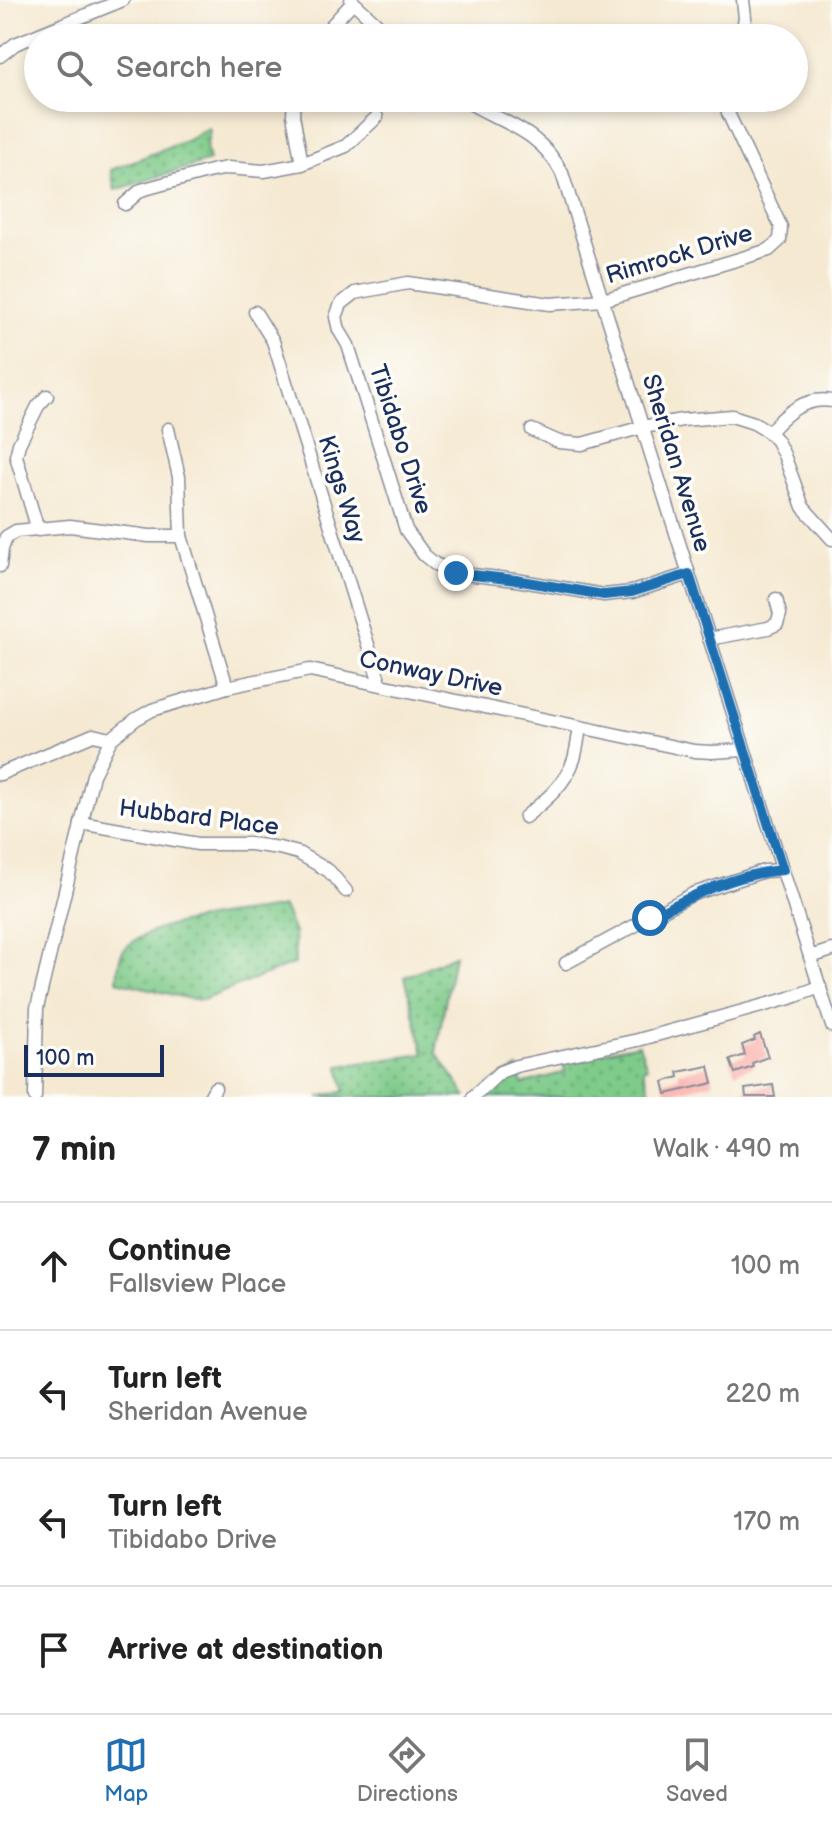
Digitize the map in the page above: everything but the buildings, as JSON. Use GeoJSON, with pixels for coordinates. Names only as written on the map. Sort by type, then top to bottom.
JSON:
{"type":"FeatureCollection","features":[{"type":"Feature","properties":{"kind":"street"},"geometry":{"type":"LineString","coordinates":[[64,24],[123,0]]}},
{"type":"Feature","properties":{"kind":"street"},"geometry":{"type":"LineString","coordinates":[[743,0],[744,24]]}},
{"type":"Feature","properties":{"kind":"street"},"geometry":{"type":"LineString","coordinates":[[332,24],[352,1],[377,24]]}},
{"type":"Feature","properties":{"kind":"street"},"geometry":{"type":"LineString","coordinates":[[0,56],[24,40]]}},
{"type":"Feature","properties":{"kind":"street"},"geometry":{"type":"LineString","coordinates":[[0,43],[15,44]]}},
{"type":"Feature","properties":{"kind":"street"},"geometry":{"type":"LineString","coordinates":[[293,112],[302,164]]}},
{"type":"Feature","properties":{"kind":"street","name":"Sheridan Avenue"},"geometry":{"type":"LineString","coordinates":[[487,112],[537,139],[562,173],[832,1026]]}},
{"type":"Feature","properties":{"kind":"street","name":"Rimrock Drive"},"geometry":{"type":"LineString","coordinates":[[348,345],[336,317],[341,304],[355,293],[408,283],[550,304],[603,300],[769,250],[780,240],[781,227],[728,112]]}},
{"type":"Feature","properties":{"kind":"street"},"geometry":{"type":"LineString","coordinates":[[125,204],[141,190],[211,171],[228,168],[264,171],[302,164],[346,146],[377,117]]}},
{"type":"Feature","properties":{"kind":"street","name":"Kings Way"},"geometry":{"type":"LineString","coordinates":[[255,312],[273,341],[380,683]]}},
{"type":"Feature","properties":{"kind":"street","name":"Tibidabo Drive"},"geometry":{"type":"LineString","coordinates":[[348,345],[406,530],[424,555],[435,564],[456,573],[604,595],[632,592],[689,574]]}},
{"type":"Feature","properties":{"kind":"street"},"geometry":{"type":"LineString","coordinates":[[38,530],[16,456],[38,406],[47,396]]}},
{"type":"Feature","properties":{"kind":"street"},"geometry":{"type":"LineString","coordinates":[[769,432],[785,414],[800,405],[832,401]]}},
{"type":"Feature","properties":{"kind":"street"},"geometry":{"type":"LineString","coordinates":[[532,430],[559,442],[582,444],[682,420],[732,416],[754,423],[777,441],[803,507],[832,539]]}},
{"type":"Feature","properties":{"kind":"street"},"geometry":{"type":"LineString","coordinates":[[168,429],[179,477],[181,536],[227,687]]}},
{"type":"Feature","properties":{"kind":"street"},"geometry":{"type":"LineString","coordinates":[[0,566],[6,537],[16,531],[70,526],[149,536],[181,536]]}},
{"type":"Feature","properties":{"kind":"street"},"geometry":{"type":"LineString","coordinates":[[709,639],[777,624],[780,614],[776,599]]}},
{"type":"Feature","properties":{"kind":"street","name":"Conway Drive"},"geometry":{"type":"LineString","coordinates":[[0,774],[93,735],[114,736],[152,710],[227,687],[310,670],[694,751],[744,750]]}},
{"type":"Feature","properties":{"kind":"street"},"geometry":{"type":"LineString","coordinates":[[525,817],[550,796],[565,777],[574,759],[580,728]]}},
{"type":"Feature","properties":{"kind":"street"},"geometry":{"type":"LineString","coordinates":[[35,1097],[37,1008],[93,775],[114,736]]}},
{"type":"Feature","properties":{"kind":"street","name":"Hubbard Place"},"geometry":{"type":"LineString","coordinates":[[81,823],[198,844],[250,844],[298,853],[329,871],[346,891]]}},
{"type":"Feature","properties":{"kind":"street"},"geometry":{"type":"LineString","coordinates":[[566,963],[693,894],[764,871],[783,870]]}},
{"type":"Feature","properties":{"kind":"street"},"geometry":{"type":"LineString","coordinates":[[810,957],[832,950]]}},
{"type":"Feature","properties":{"kind":"street"},"geometry":{"type":"LineString","coordinates":[[473,1097],[500,1072],[516,1066],[638,1040],[820,987]]}},
{"type":"Feature","properties":{"kind":"green space"},"geometry":{"type":"Polygon","coordinates":[[[208,128],[206,148],[209,161],[115,190],[111,170],[188,140],[208,128]]]}},
{"type":"Feature","properties":{"kind":"green space"},"geometry":{"type":"Polygon","coordinates":[[[283,907],[294,933],[295,963],[203,1000],[117,981],[123,951],[135,940],[153,931],[197,920],[283,907]]]}},
{"type":"Feature","properties":{"kind":"green space"},"geometry":{"type":"Polygon","coordinates":[[[454,955],[436,1052],[467,1097],[319,1097],[345,1091],[339,1066],[424,1054],[405,977],[454,955]]]}},
{"type":"Feature","properties":{"kind":"green space"},"geometry":{"type":"Polygon","coordinates":[[[639,1044],[652,1097],[477,1097],[489,1085],[518,1068],[522,1084],[565,1072],[563,1060],[639,1044]]]}},
{"type":"Feature","properties":{"kind":"route"},"geometry":{"type":"LineString","coordinates":[[456,573],[604,595],[632,592],[689,574],[783,870],[764,871],[693,894],[650,918]]}}]}
